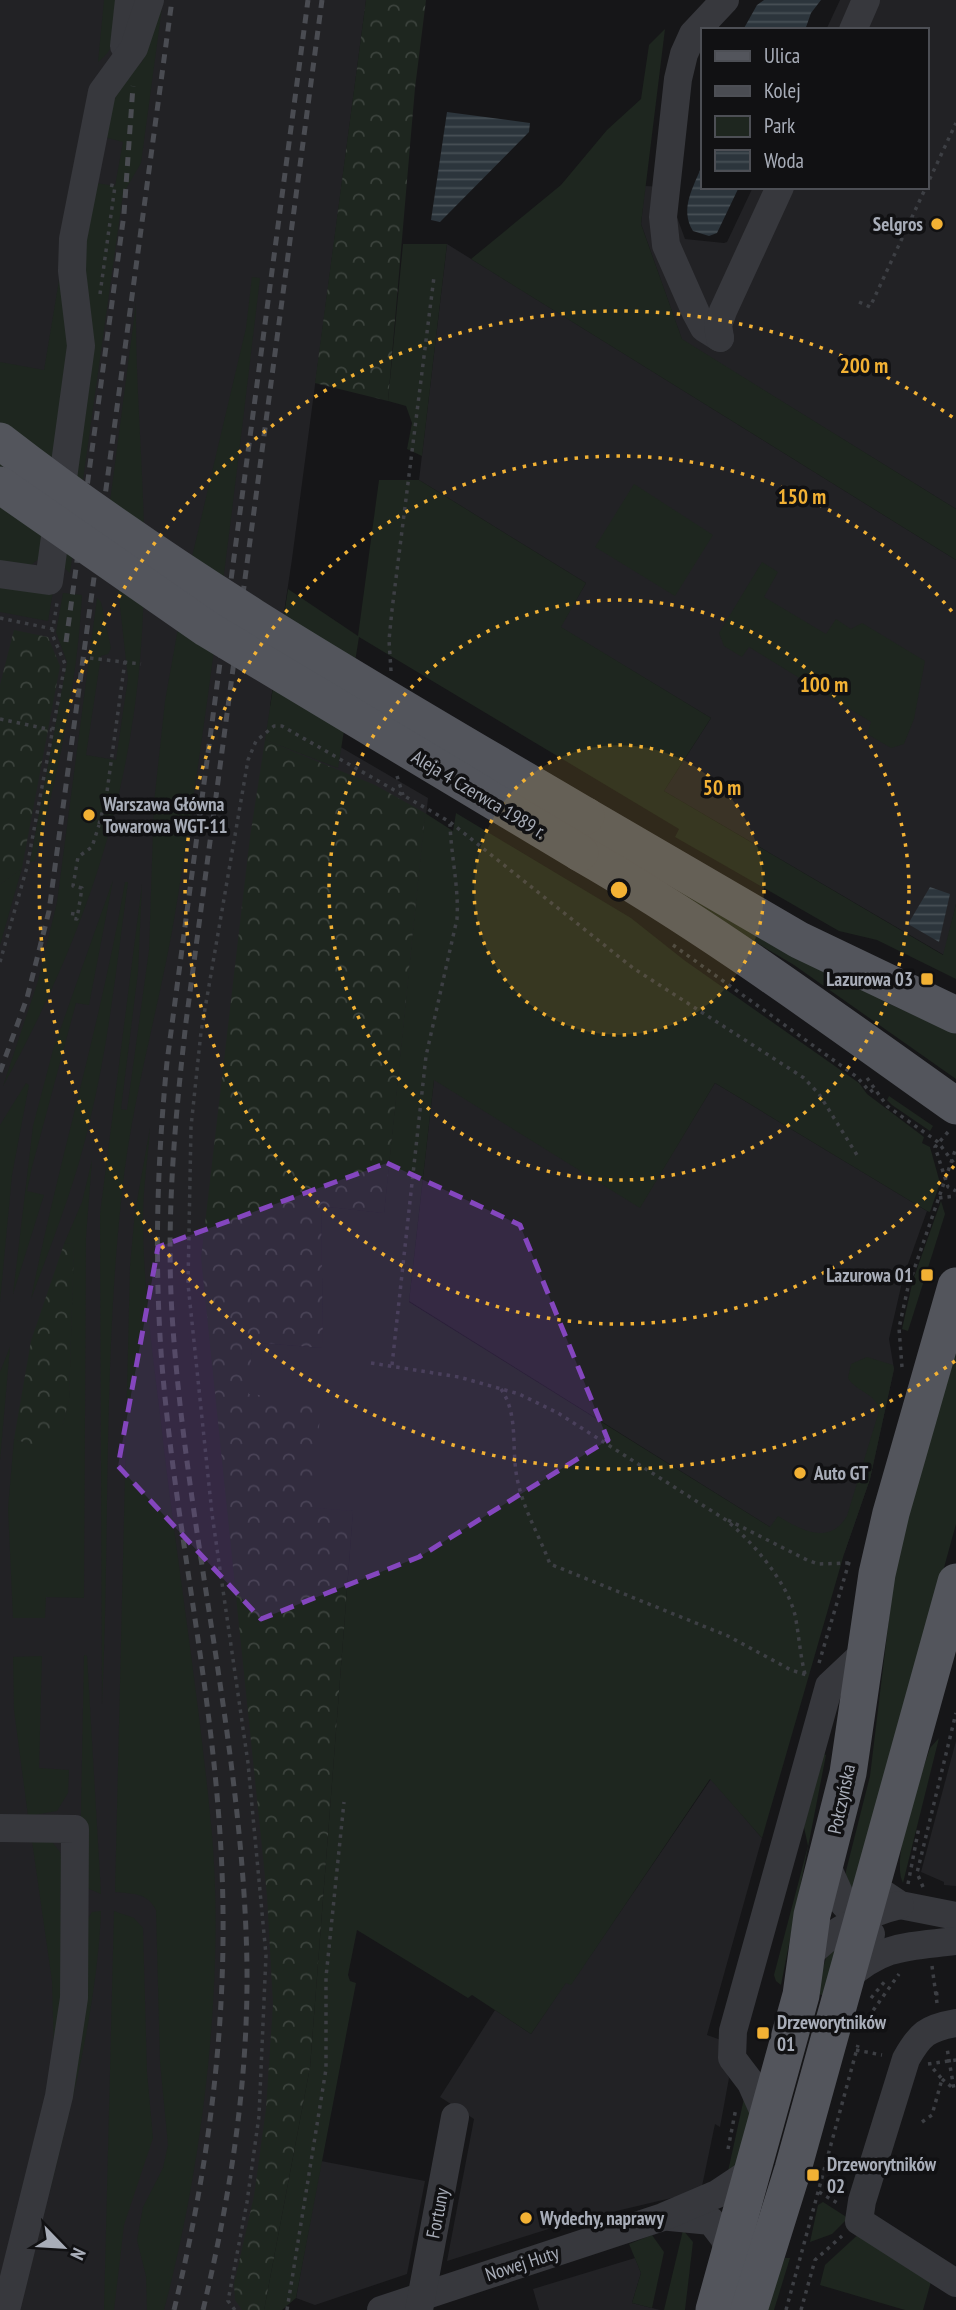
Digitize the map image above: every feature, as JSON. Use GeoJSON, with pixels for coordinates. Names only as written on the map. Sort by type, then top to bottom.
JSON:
{"type":"FeatureCollection","features":[{"type":"Feature","properties":{"kind":"main road","name":"Aleja 4 Czerwca 1989 r."},"geometry":{"type":"LineString","coordinates":[[0,441],[139,542],[258,621],[809,945],[956,1015]]}},
{"type":"Feature","properties":{"kind":"main road","name":"Aleja 4 Czerwca 1989 r."},"geometry":{"type":"LineString","coordinates":[[0,485],[206,629],[635,884],[711,935],[954,1117]]}},
{"type":"Feature","properties":{"kind":"main road","name":"Połczyńska"},"geometry":{"type":"LineString","coordinates":[[714,2310],[730,2254],[740,2160],[752,2110],[798,2008],[812,1915],[848,1773],[863,1654],[891,1513],[956,1286]]}},
{"type":"Feature","properties":{"kind":"main road"},"geometry":{"type":"LineString","coordinates":[[749,2310],[856,1991],[861,1922],[956,1581]]}},
{"type":"Feature","properties":{"kind":"street"},"geometry":{"type":"LineString","coordinates":[[122,64],[129,0]]}},
{"type":"Feature","properties":{"kind":"street"},"geometry":{"type":"LineString","coordinates":[[0,574],[49,581],[81,346],[72,271],[73,239],[102,92],[134,48],[150,0]]}},
{"type":"Feature","properties":{"kind":"street"},"geometry":{"type":"LineString","coordinates":[[725,0],[693,34],[684,54],[678,79],[663,217],[666,245],[696,313],[704,328],[720,338],[718,325],[723,311],[779,189]]}},
{"type":"Feature","properties":{"kind":"street"},"geometry":{"type":"LineString","coordinates":[[854,28],[866,0]]}},
{"type":"Feature","properties":{"kind":"street"},"geometry":{"type":"LineString","coordinates":[[752,2110],[751,2083],[732,2058],[730,2044],[733,2031],[829,1686],[863,1654]]}},
{"type":"Feature","properties":{"kind":"street"},"geometry":{"type":"LineString","coordinates":[[0,1828],[75,1829],[72,2011],[59,2096],[6,2310]]}},
{"type":"Feature","properties":{"kind":"street"},"geometry":{"type":"LineString","coordinates":[[826,1864],[844,1904],[896,1963]]}},
{"type":"Feature","properties":{"kind":"street"},"geometry":{"type":"LineString","coordinates":[[873,1879],[888,1899],[904,1896],[956,1916]]}},
{"type":"Feature","properties":{"kind":"street"},"geometry":{"type":"LineString","coordinates":[[806,1959],[834,1932],[861,1922],[904,1896]]}},
{"type":"Feature","properties":{"kind":"street"},"geometry":{"type":"LineString","coordinates":[[856,1991],[867,1960],[896,1963],[956,1941]]}},
{"type":"Feature","properties":{"kind":"street"},"geometry":{"type":"LineString","coordinates":[[956,2023],[932,2027],[915,2043],[906,2059],[862,2201],[859,2221],[956,2283]]}},
{"type":"Feature","properties":{"kind":"street","name":"Fortuny"},"geometry":{"type":"LineString","coordinates":[[420,2303],[455,2117]]}},
{"type":"Feature","properties":{"kind":"street","name":"Nowej Huty"},"geometry":{"type":"LineString","coordinates":[[381,2310],[420,2303],[663,2217],[718,2194],[740,2160]]}},
{"type":"Feature","properties":{"kind":"street","name":"Nowej Huty"},"geometry":{"type":"LineString","coordinates":[[663,2217],[711,2221],[724,2238],[730,2254]]}},
{"type":"Feature","properties":{"kind":"path"},"geometry":{"type":"LineString","coordinates":[[928,183],[956,123]]}},
{"type":"Feature","properties":{"kind":"path"},"geometry":{"type":"LineString","coordinates":[[859,302],[870,307],[925,189]]}},
{"type":"Feature","properties":{"kind":"path"},"geometry":{"type":"LineString","coordinates":[[392,674],[389,640],[392,610],[434,277]]}},
{"type":"Feature","properties":{"kind":"path"},"geometry":{"type":"LineString","coordinates":[[0,618],[53,629]]}},
{"type":"Feature","properties":{"kind":"path"},"geometry":{"type":"LineString","coordinates":[[90,658],[141,664]]}},
{"type":"Feature","properties":{"kind":"path"},"geometry":{"type":"LineString","coordinates":[[73,912],[72,918],[77,919],[82,888],[72,886],[78,857],[92,848],[106,799],[125,661]]}},
{"type":"Feature","properties":{"kind":"path"},"geometry":{"type":"LineString","coordinates":[[0,719],[52,730]]}},
{"type":"Feature","properties":{"kind":"path"},"geometry":{"type":"LineString","coordinates":[[235,2310],[228,2301],[247,2202],[259,2116],[266,1955],[248,1763],[212,1514],[188,1284],[194,1100],[213,948],[248,760],[256,741],[274,726],[282,726],[450,822],[633,968],[804,1078],[819,1094],[857,1155]]}},
{"type":"Feature","properties":{"kind":"path"},"geometry":{"type":"LineString","coordinates":[[397,767],[397,778],[403,795]]}},
{"type":"Feature","properties":{"kind":"path"},"geometry":{"type":"LineString","coordinates":[[392,1365],[426,1056],[457,919],[458,900],[450,822]]}},
{"type":"Feature","properties":{"kind":"path"},"geometry":{"type":"LineString","coordinates":[[0,962],[24,880]]}},
{"type":"Feature","properties":{"kind":"path"},"geometry":{"type":"LineString","coordinates":[[737,985],[860,1072],[887,1106],[939,1142],[956,1166]]}},
{"type":"Feature","properties":{"kind":"path"},"geometry":{"type":"LineString","coordinates":[[733,990],[857,1077],[870,1092],[879,1084]]}},
{"type":"Feature","properties":{"kind":"path"},"geometry":{"type":"LineString","coordinates":[[954,1117],[935,1147],[947,1187],[956,1194]]}},
{"type":"Feature","properties":{"kind":"path"},"geometry":{"type":"LineString","coordinates":[[902,1369],[899,1328],[908,1287],[956,1147]]}},
{"type":"Feature","properties":{"kind":"path"},"geometry":{"type":"LineString","coordinates":[[939,1198],[956,1194]]}},
{"type":"Feature","properties":{"kind":"path"},"geometry":{"type":"LineString","coordinates":[[371,1363],[500,1388],[558,1413],[726,1520],[818,1564],[849,1563]]}},
{"type":"Feature","properties":{"kind":"path"},"geometry":{"type":"LineString","coordinates":[[500,1388],[510,1402],[517,1477],[525,1510],[550,1564],[729,1636],[783,1667],[816,1677]]}},
{"type":"Feature","properties":{"kind":"path"},"geometry":{"type":"LineString","coordinates":[[726,1520],[751,1541],[770,1568],[794,1614],[805,1674]]}},
{"type":"Feature","properties":{"kind":"path"},"geometry":{"type":"LineString","coordinates":[[819,1664],[853,1551]]}},
{"type":"Feature","properties":{"kind":"path"},"geometry":{"type":"LineString","coordinates":[[923,1886],[917,1872],[956,1713]]}},
{"type":"Feature","properties":{"kind":"path"},"geometry":{"type":"LineString","coordinates":[[287,2310],[326,2068],[326,1977],[344,1802]]}},
{"type":"Feature","properties":{"kind":"path"},"geometry":{"type":"LineString","coordinates":[[904,1896],[921,1817]]}},
{"type":"Feature","properties":{"kind":"path"},"geometry":{"type":"LineString","coordinates":[[856,1991],[896,1963]]}},
{"type":"Feature","properties":{"kind":"path"},"geometry":{"type":"LineString","coordinates":[[854,2023],[867,2019],[896,1963]]}},
{"type":"Feature","properties":{"kind":"path"},"geometry":{"type":"LineString","coordinates":[[935,1994],[942,1993]]}},
{"type":"Feature","properties":{"kind":"path"},"geometry":{"type":"LineString","coordinates":[[860,2030],[862,2011]]}},
{"type":"Feature","properties":{"kind":"path"},"geometry":{"type":"LineString","coordinates":[[786,2310],[845,2101],[859,2040]]}},
{"type":"Feature","properties":{"kind":"path"},"geometry":{"type":"LineString","coordinates":[[930,2065],[954,2089],[950,2061]]}},
{"type":"Feature","properties":{"kind":"path"},"geometry":{"type":"LineString","coordinates":[[922,2122],[932,2116],[942,2079]]}},
{"type":"Feature","properties":{"kind":"path"},"geometry":{"type":"LineString","coordinates":[[740,2160],[752,2110]]}},
{"type":"Feature","properties":{"kind":"path"},"geometry":{"type":"LineString","coordinates":[[800,2310],[815,2260],[859,2221]]}},
{"type":"Feature","properties":{"kind":"highlighted area"},"geometry":{"type":"Polygon","coordinates":[[[387,1163],[520,1225],[608,1440],[419,1557],[261,1619],[118,1466],[158,1247],[387,1163]]]}},
{"type":"Feature","properties":{"kind":"shaded area"},"geometry":{"type":"Polygon","coordinates":[[[0,0],[366,0],[270,706],[428,798],[384,1213],[321,1206],[323,1348],[252,1342],[321,1401],[353,1511],[264,2310],[0,2310],[0,0]]]}},
{"type":"Feature","properties":{"kind":"shaded area"},"geometry":{"type":"Polygon","coordinates":[[[840,0],[956,0],[956,509],[682,340],[641,224],[645,186],[666,187],[685,239],[724,243],[727,242],[752,189],[928,189],[928,28],[827,28],[840,0]]]}},
{"type":"Feature","properties":{"kind":"shaded area"},"geometry":{"type":"Polygon","coordinates":[[[447,244],[956,560],[956,904],[944,955],[664,791],[711,718],[560,627],[586,583],[419,480],[447,244]]]}},
{"type":"Feature","properties":{"kind":"shaded area"},"geometry":{"type":"Polygon","coordinates":[[[434,1079],[640,1207],[715,1083],[927,1211],[903,1278],[889,1339],[894,1369],[870,1479],[844,1554],[770,1527],[409,1301],[434,1079]]]}},
{"type":"Feature","properties":{"kind":"shaded area"},"geometry":{"type":"Polygon","coordinates":[[[956,1741],[956,1886],[944,1885],[944,1882],[921,1872],[956,1741]]]}},
{"type":"Feature","properties":{"kind":"shaded area"},"geometry":{"type":"Polygon","coordinates":[[[711,1779],[762,1838],[707,2035],[721,2040],[719,2057],[729,2078],[720,2127],[715,2124],[701,2191],[574,2221],[447,2261],[474,2119],[440,2097],[495,2010],[531,2034],[566,1982],[571,1984],[711,1779]]]}},
{"type":"Feature","properties":{"kind":"shaded area"},"geometry":{"type":"Polygon","coordinates":[[[321,2161],[425,2181],[407,2274],[315,2305],[296,2298],[321,2161]]]}},
{"type":"Feature","properties":{"kind":"shaded area"},"geometry":{"type":"Polygon","coordinates":[[[635,2258],[641,2273],[632,2303],[660,2310],[539,2310],[533,2289],[635,2258]]]}},
{"type":"Feature","properties":{"kind":"green space"},"geometry":{"type":"Polygon","coordinates":[[[104,0],[122,0],[118,26],[110,50],[98,62],[104,0]]]}},
{"type":"Feature","properties":{"kind":"green space"},"geometry":{"type":"Polygon","coordinates":[[[163,0],[141,163],[123,194],[70,573],[64,568],[81,274],[96,183],[115,186],[123,142],[100,136],[121,83],[142,62],[163,0]]]}},
{"type":"Feature","properties":{"kind":"green space"},"geometry":{"type":"Polygon","coordinates":[[[366,0],[426,0],[415,88],[388,401],[315,383],[366,0]]]}},
{"type":"Feature","properties":{"kind":"green space"},"geometry":{"type":"Polygon","coordinates":[[[665,29],[641,224],[682,339],[956,509],[956,560],[471,259],[561,185],[607,130],[641,99],[649,45],[665,29]]]}},
{"type":"Feature","properties":{"kind":"green space"},"geometry":{"type":"Polygon","coordinates":[[[403,244],[447,244],[422,456],[407,449],[412,423],[406,406],[388,401],[403,244]]]}},
{"type":"Feature","properties":{"kind":"green space"},"geometry":{"type":"Polygon","coordinates":[[[60,274],[69,330],[42,556],[30,566],[0,563],[0,362],[44,370],[60,274]]]}},
{"type":"Feature","properties":{"kind":"green space"},"geometry":{"type":"Polygon","coordinates":[[[252,277],[260,278],[201,747],[171,938],[133,1119],[122,1193],[109,1385],[102,1705],[100,1214],[142,884],[138,972],[121,1109],[127,1110],[149,950],[154,803],[165,701],[187,578],[246,328],[252,277]]]}},
{"type":"Feature","properties":{"kind":"green space"},"geometry":{"type":"Polygon","coordinates":[[[136,303],[144,578],[134,714],[122,779],[87,903],[35,1025],[3,1086],[38,981],[57,902],[97,598],[101,602],[111,648],[108,654],[101,656],[86,755],[116,760],[128,678],[117,580],[100,578],[136,303]]]}},
{"type":"Feature","properties":{"kind":"green space"},"geometry":{"type":"Polygon","coordinates":[[[379,480],[419,480],[586,583],[561,627],[711,718],[664,791],[943,955],[956,904],[956,979],[877,940],[839,931],[675,837],[679,829],[359,637],[338,768],[265,740],[288,589],[358,636],[379,480]]]}},
{"type":"Feature","properties":{"kind":"green space"},"geometry":{"type":"Polygon","coordinates":[[[634,484],[713,535],[675,596],[595,547],[634,484]]]}},
{"type":"Feature","properties":{"kind":"green space"},"geometry":{"type":"Polygon","coordinates":[[[762,562],[778,572],[764,597],[826,634],[836,619],[851,629],[862,623],[925,661],[914,719],[904,744],[891,748],[867,734],[871,722],[749,647],[742,657],[724,646],[719,633],[762,562]]]}},
{"type":"Feature","properties":{"kind":"green space"},"geometry":{"type":"Polygon","coordinates":[[[0,584],[53,591],[48,621],[0,612],[0,584]]]}},
{"type":"Feature","properties":{"kind":"green space"},"geometry":{"type":"Polygon","coordinates":[[[63,593],[82,595],[76,663],[51,795],[35,861],[30,862],[67,662],[56,632],[63,593]]]}},
{"type":"Feature","properties":{"kind":"green space"},"geometry":{"type":"Polygon","coordinates":[[[14,630],[48,637],[60,666],[22,868],[0,884],[0,685],[14,630]]]}},
{"type":"Feature","properties":{"kind":"green space"},"geometry":{"type":"Polygon","coordinates":[[[265,740],[375,785],[425,813],[384,1213],[321,1206],[323,1348],[252,1342],[249,1394],[321,1401],[313,1508],[353,1511],[310,2067],[264,2310],[242,2310],[235,2300],[234,2284],[254,2196],[266,2109],[273,2004],[267,1896],[201,1258],[250,837],[265,740]]]}},
{"type":"Feature","properties":{"kind":"green space"},"geometry":{"type":"Polygon","coordinates":[[[425,813],[453,831],[456,813],[631,918],[684,960],[859,1083],[867,1094],[924,1137],[922,1143],[930,1147],[940,1183],[930,1212],[927,1211],[715,1083],[640,1208],[434,1080],[409,1302],[770,1527],[778,1516],[814,1532],[832,1531],[840,1525],[847,1516],[879,1411],[875,1401],[848,1378],[851,1364],[867,1357],[893,1365],[894,1369],[870,1479],[844,1554],[762,1838],[710,1779],[571,1985],[566,1983],[531,2034],[472,1995],[468,1998],[357,1930],[348,1975],[350,1981],[356,1983],[296,2298],[282,2310],[264,2310],[310,2067],[353,1511],[313,1508],[248,1394],[252,1342],[323,1348],[321,1206],[384,1213],[425,813]]]}},
{"type":"Feature","properties":{"kind":"green space"},"geometry":{"type":"Polygon","coordinates":[[[593,845],[892,1005],[956,1034],[956,1079],[794,965],[593,845]]]}},
{"type":"Feature","properties":{"kind":"green space"},"geometry":{"type":"Polygon","coordinates":[[[22,868],[0,945],[0,884],[22,868]]]}},
{"type":"Feature","properties":{"kind":"green space"},"geometry":{"type":"Polygon","coordinates":[[[113,880],[89,1005],[76,1003],[32,1167],[27,1191],[44,1195],[13,1294],[33,1126],[53,1050],[113,880]]]}},
{"type":"Feature","properties":{"kind":"green space"},"geometry":{"type":"Polygon","coordinates":[[[125,882],[128,882],[116,972],[97,1091],[71,1188],[31,1299],[104,987],[125,882]]]}},
{"type":"Feature","properties":{"kind":"green space"},"geometry":{"type":"Polygon","coordinates":[[[26,1083],[29,1085],[12,1175],[0,1302],[0,1125],[26,1083]]]}},
{"type":"Feature","properties":{"kind":"green space"},"geometry":{"type":"Polygon","coordinates":[[[889,1096],[933,1126],[930,1131],[892,1105],[887,1100],[889,1096]]]}},
{"type":"Feature","properties":{"kind":"green space"},"geometry":{"type":"Polygon","coordinates":[[[150,1128],[143,1206],[146,1291],[206,1773],[215,1882],[213,2005],[208,2068],[190,2194],[164,2310],[147,2310],[146,2276],[137,2240],[143,2207],[163,2168],[168,2145],[160,2062],[156,1910],[144,1897],[115,1892],[130,1266],[135,1212],[150,1128]]]}},
{"type":"Feature","properties":{"kind":"green space"},"geometry":{"type":"Polygon","coordinates":[[[92,1160],[86,1237],[84,1598],[46,1597],[45,1618],[13,1618],[8,1508],[14,1439],[29,1444],[63,1424],[69,1399],[74,1243],[64,1244],[82,1202],[92,1160]]]}},
{"type":"Feature","properties":{"kind":"green space"},"geometry":{"type":"Polygon","coordinates":[[[941,1201],[945,1214],[908,1331],[902,1329],[913,1280],[941,1201]]]}},
{"type":"Feature","properties":{"kind":"green space"},"geometry":{"type":"Polygon","coordinates":[[[74,1243],[69,1399],[63,1424],[48,1443],[29,1444],[14,1439],[31,1341],[64,1244],[74,1243]]]}},
{"type":"Feature","properties":{"kind":"green space"},"geometry":{"type":"Polygon","coordinates":[[[10,1347],[0,1460],[0,1372],[10,1347]]]}},
{"type":"Feature","properties":{"kind":"green space"},"geometry":{"type":"Polygon","coordinates":[[[956,1352],[956,1524],[852,1902],[845,1881],[846,1871],[870,1776],[893,1585],[905,1525],[956,1352]]]}},
{"type":"Feature","properties":{"kind":"green space"},"geometry":{"type":"Polygon","coordinates":[[[84,1655],[87,1656],[101,1894],[87,1888],[80,1864],[84,1655]]]}},
{"type":"Feature","properties":{"kind":"green space"},"geometry":{"type":"Polygon","coordinates":[[[42,1656],[39,1768],[69,1770],[68,1793],[57,1811],[28,1816],[14,1710],[13,1657],[42,1656]]]}},
{"type":"Feature","properties":{"kind":"green space"},"geometry":{"type":"Polygon","coordinates":[[[939,1738],[903,1883],[900,1856],[903,1837],[930,1748],[939,1738]]]}},
{"type":"Feature","properties":{"kind":"green space"},"geometry":{"type":"Polygon","coordinates":[[[819,1752],[826,1755],[781,1985],[774,1975],[808,1846],[804,1827],[819,1752]]]}},
{"type":"Feature","properties":{"kind":"green space"},"geometry":{"type":"Polygon","coordinates":[[[31,1834],[50,1839],[60,1852],[62,1863],[60,1900],[66,1954],[54,2055],[52,1981],[31,1834]]]}},
{"type":"Feature","properties":{"kind":"green space"},"geometry":{"type":"Polygon","coordinates":[[[101,1911],[89,2017],[50,2191],[87,1920],[92,1912],[101,1911]]]}},
{"type":"Feature","properties":{"kind":"green space"},"geometry":{"type":"Polygon","coordinates":[[[114,1911],[134,1918],[143,1928],[147,2072],[153,2138],[124,2225],[114,2310],[104,2310],[114,1911]]]}},
{"type":"Feature","properties":{"kind":"green space"},"geometry":{"type":"Polygon","coordinates":[[[841,1940],[825,1996],[815,1993],[826,1958],[841,1940]]]}},
{"type":"Feature","properties":{"kind":"green space"},"geometry":{"type":"Polygon","coordinates":[[[746,2089],[749,2126],[742,2151],[725,2185],[746,2089]]]}},
{"type":"Feature","properties":{"kind":"green space"},"geometry":{"type":"Polygon","coordinates":[[[823,2202],[848,2218],[832,2234],[810,2242],[818,2205],[823,2202]]]}},
{"type":"Feature","properties":{"kind":"green space"},"geometry":{"type":"Polygon","coordinates":[[[683,2230],[693,2242],[685,2310],[664,2310],[683,2230]]]}},
{"type":"Feature","properties":{"kind":"green space"},"geometry":{"type":"Polygon","coordinates":[[[862,2231],[932,2278],[923,2310],[905,2310],[820,2285],[825,2265],[862,2231]]]}},
{"type":"Feature","properties":{"kind":"green space"},"geometry":{"type":"Polygon","coordinates":[[[652,2235],[664,2252],[652,2308],[632,2303],[641,2273],[629,2244],[652,2235]]]}},
{"type":"Feature","properties":{"kind":"green space"},"geometry":{"type":"Polygon","coordinates":[[[785,2258],[790,2258],[774,2310],[764,2310],[785,2258]]]}},
{"type":"Feature","properties":{"kind":"water"},"geometry":{"type":"Polygon","coordinates":[[[764,0],[821,0],[811,13],[806,28],[744,28],[757,5],[764,0]]]}},
{"type":"Feature","properties":{"kind":"water"},"geometry":{"type":"Polygon","coordinates":[[[447,112],[530,123],[529,132],[440,222],[431,220],[447,112]]]}},
{"type":"Feature","properties":{"kind":"water"},"geometry":{"type":"Polygon","coordinates":[[[701,168],[701,189],[738,189],[717,233],[709,236],[693,231],[687,214],[689,198],[701,168]]]}},
{"type":"Feature","properties":{"kind":"water"},"geometry":{"type":"Polygon","coordinates":[[[930,887],[950,894],[939,942],[908,924],[930,887]]]}},
{"type":"Feature","properties":{"kind":"railway"},"geometry":{"type":"LineString","coordinates":[[0,1072],[27,998],[49,911],[172,0]]}},
{"type":"Feature","properties":{"kind":"railway"},"geometry":{"type":"LineString","coordinates":[[174,2310],[199,2193],[208,2134],[220,2015],[223,1895],[209,1717],[175,1482],[162,1365],[157,1251],[161,1138],[167,1062],[308,0]]}},
{"type":"Feature","properties":{"kind":"railway"},"geometry":{"type":"LineString","coordinates":[[203,2310],[229,2183],[241,2098],[247,1968],[236,1804],[179,1396],[170,1277],[173,1168],[186,1022],[322,0]]}},
{"type":"Feature","properties":{"kind":"railway"},"geometry":{"type":"LineString","coordinates":[[66,642],[124,214],[133,86]]}},
{"type":"Feature","properties":{"kind":"place","name":"Selgros"},"geometry":{"type":"Point","coordinates":[937,224]}},
{"type":"Feature","properties":{"kind":"place","name":"Warszawa Główna Towarowa WGT-11"},"geometry":{"type":"Point","coordinates":[89,815]}},
{"type":"Feature","properties":{"kind":"place","name":"Lazurowa 03"},"geometry":{"type":"Point","coordinates":[927,979]}},
{"type":"Feature","properties":{"kind":"place","name":"Lazurowa 01"},"geometry":{"type":"Point","coordinates":[927,1275]}},
{"type":"Feature","properties":{"kind":"place","name":"Auto GT"},"geometry":{"type":"Point","coordinates":[800,1473]}},
{"type":"Feature","properties":{"kind":"place","name":"Drzeworytników 01"},"geometry":{"type":"Point","coordinates":[763,2033]}},
{"type":"Feature","properties":{"kind":"place","name":"Drzeworytników 02"},"geometry":{"type":"Point","coordinates":[813,2175]}},
{"type":"Feature","properties":{"kind":"place","name":"Wydechy, naprawy"},"geometry":{"type":"Point","coordinates":[526,2218]}}]}
